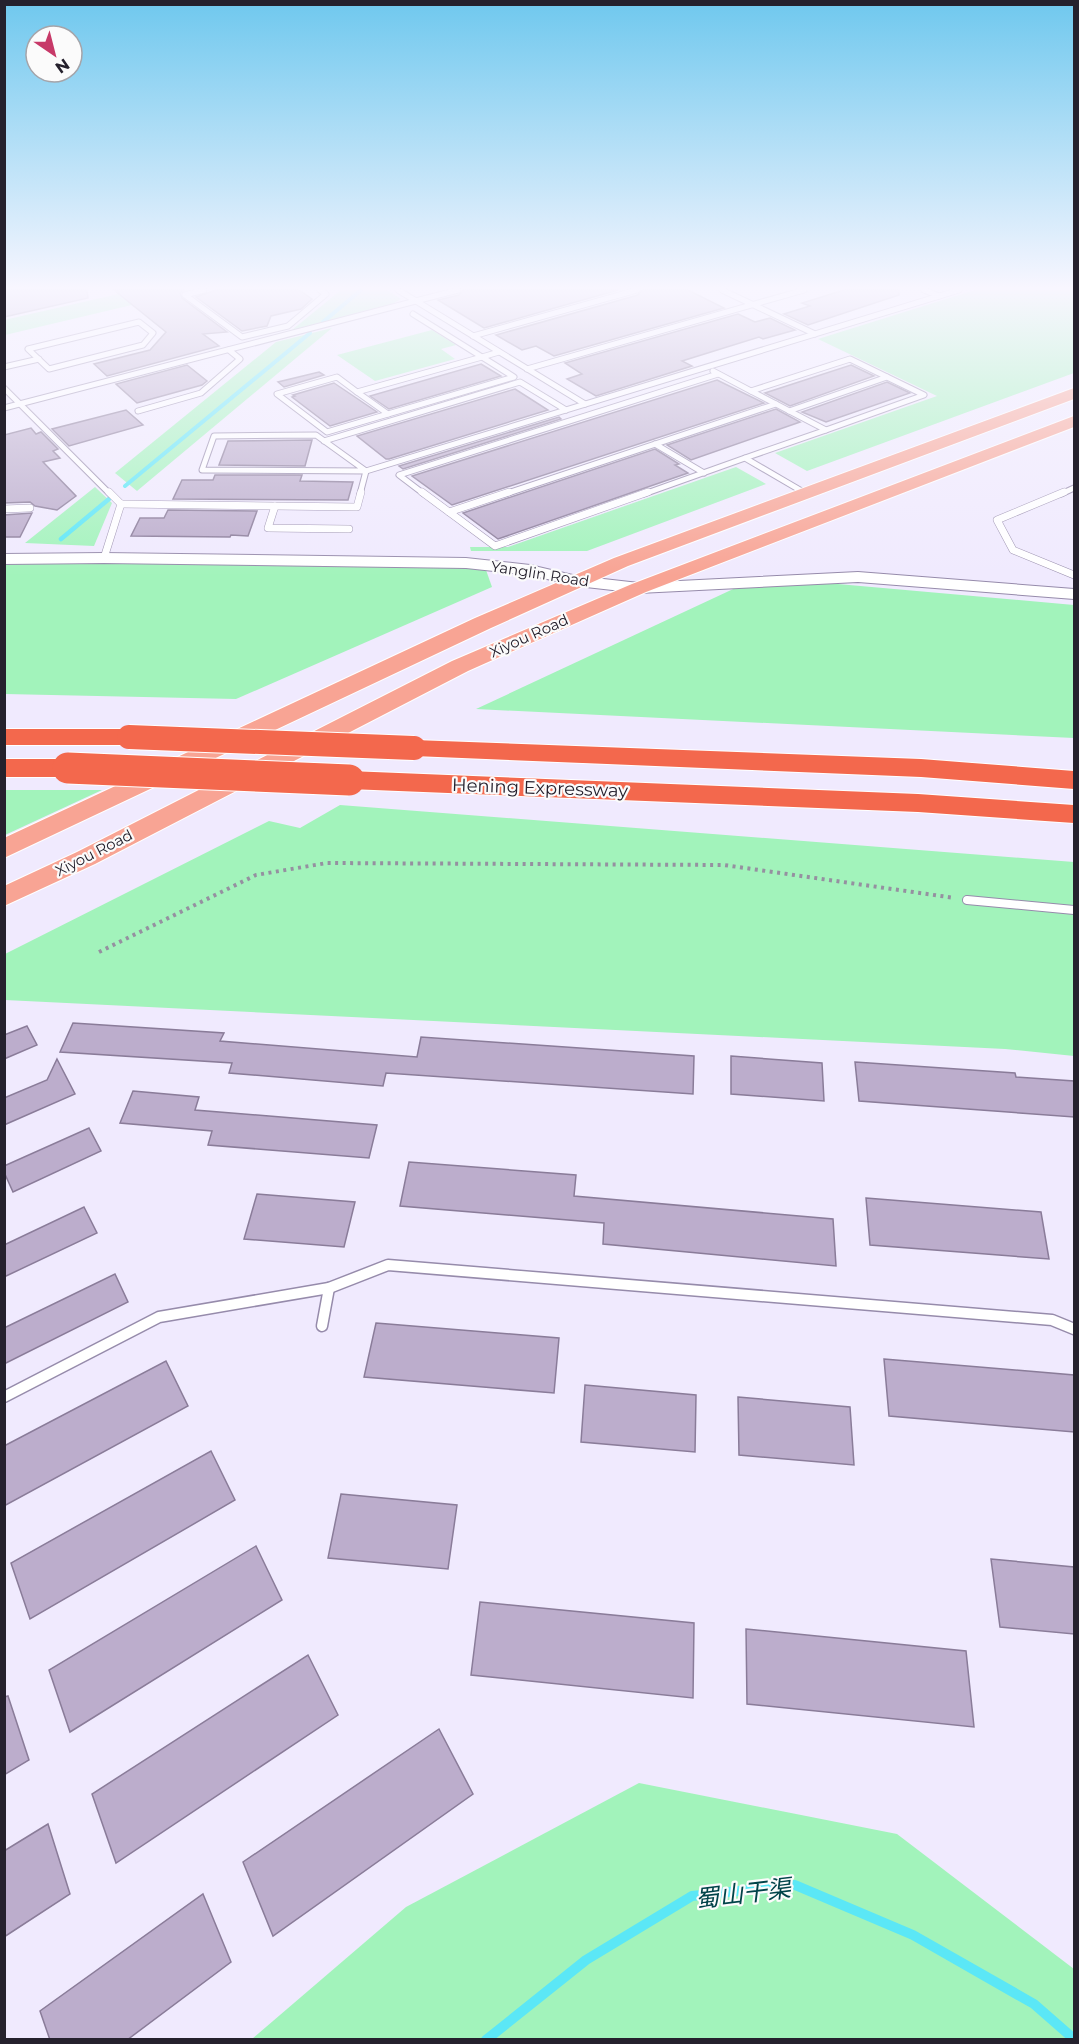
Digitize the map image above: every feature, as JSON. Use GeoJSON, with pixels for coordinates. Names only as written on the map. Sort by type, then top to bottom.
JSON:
{"type":"FeatureCollection","features":[{"type":"Feature","properties":{"kind":"highway","name":"Hening Expressway"},"geometry":{"type":"LineString","coordinates":[[4,737],[129,737],[921,768],[1074,780]]}},
{"type":"Feature","properties":{"kind":"highway","name":"Hening Expressway"},"geometry":{"type":"LineString","coordinates":[[4,768],[68,768],[906,802],[1074,814]]}},
{"type":"Feature","properties":{"kind":"main road","name":"Xiyou Road"},"geometry":{"type":"LineString","coordinates":[[4,849],[473,628],[621,562],[1074,393]]}},
{"type":"Feature","properties":{"kind":"main road","name":"Xiyou Road"},"geometry":{"type":"LineString","coordinates":[[4,897],[96,853],[460,666],[639,588],[1074,421]]}},
{"type":"Feature","properties":{"kind":"street","name":"Yanglin Road"},"geometry":{"type":"LineString","coordinates":[[4,559],[104,558],[466,563],[530,570],[577,581],[639,588],[858,577],[1074,594]]}},
{"type":"Feature","properties":{"kind":"lane"},"geometry":{"type":"LineString","coordinates":[[4,408],[92,385]]}},
{"type":"Feature","properties":{"kind":"lane"},"geometry":{"type":"LineString","coordinates":[[138,411],[201,393],[210,385]]}},
{"type":"Feature","properties":{"kind":"lane"},"geometry":{"type":"LineString","coordinates":[[307,385],[277,394],[327,432],[485,385]]}},
{"type":"Feature","properties":{"kind":"lane"},"geometry":{"type":"LineString","coordinates":[[348,385],[388,414]]}},
{"type":"Feature","properties":{"kind":"lane"},"geometry":{"type":"LineString","coordinates":[[357,392],[380,385]]}},
{"type":"Feature","properties":{"kind":"lane"},"geometry":{"type":"LineString","coordinates":[[324,441],[509,385]]}},
{"type":"Feature","properties":{"kind":"lane"},"geometry":{"type":"LineString","coordinates":[[526,385],[566,410]]}},
{"type":"Feature","properties":{"kind":"lane"},"geometry":{"type":"LineString","coordinates":[[554,385],[585,404]]}},
{"type":"Feature","properties":{"kind":"lane"},"geometry":{"type":"LineString","coordinates":[[366,471],[316,435],[214,436],[202,470],[366,471],[647,385]]}},
{"type":"Feature","properties":{"kind":"lane"},"geometry":{"type":"LineString","coordinates":[[682,385],[399,475],[495,546],[924,395],[904,385]]}},
{"type":"Feature","properties":{"kind":"lane"},"geometry":{"type":"LineString","coordinates":[[739,385],[826,430]]}},
{"type":"Feature","properties":{"kind":"lane"},"geometry":{"type":"LineString","coordinates":[[750,391],[768,385]]}},
{"type":"Feature","properties":{"kind":"lane"},"geometry":{"type":"LineString","coordinates":[[789,411],[863,385]]}},
{"type":"Feature","properties":{"kind":"lane"},"geometry":{"type":"LineString","coordinates":[[4,388],[121,504],[357,507],[366,471]]}},
{"type":"Feature","properties":{"kind":"lane"},"geometry":{"type":"LineString","coordinates":[[449,512],[776,404]]}},
{"type":"Feature","properties":{"kind":"lane"},"geometry":{"type":"LineString","coordinates":[[655,444],[704,473]]}},
{"type":"Feature","properties":{"kind":"lane"},"geometry":{"type":"LineString","coordinates":[[745,458],[805,493]]}},
{"type":"Feature","properties":{"kind":"lane"},"geometry":{"type":"LineString","coordinates":[[1074,488],[997,520],[1013,550],[1074,575]]}},
{"type":"Feature","properties":{"kind":"lane"},"geometry":{"type":"LineString","coordinates":[[104,558],[121,504]]}},
{"type":"Feature","properties":{"kind":"lane"},"geometry":{"type":"LineString","coordinates":[[274,506],[268,528],[349,529]]}},
{"type":"Feature","properties":{"kind":"lane"},"geometry":{"type":"LineString","coordinates":[[4,509],[30,508]]}},
{"type":"Feature","properties":{"kind":"lane"},"geometry":{"type":"LineString","coordinates":[[967,900],[1074,910]]}},
{"type":"Feature","properties":{"kind":"lane"},"geometry":{"type":"LineString","coordinates":[[4,1397],[159,1317],[329,1288],[388,1265],[1052,1320],[1074,1329]]}},
{"type":"Feature","properties":{"kind":"lane"},"geometry":{"type":"LineString","coordinates":[[322,1326],[329,1288]]}},
{"type":"Feature","properties":{"kind":"path"},"geometry":{"type":"LineString","coordinates":[[99,952],[256,875],[327,863],[724,865],[967,900]]}},
{"type":"Feature","properties":{"kind":"green space"},"geometry":{"type":"Polygon","coordinates":[[[223,385],[263,385],[137,491],[115,473],[223,385]]]}},
{"type":"Feature","properties":{"kind":"green space"},"geometry":{"type":"Polygon","coordinates":[[[915,385],[1040,385],[807,471],[775,453],[937,396],[915,385]]]}},
{"type":"Feature","properties":{"kind":"green space"},"geometry":{"type":"Polygon","coordinates":[[[736,467],[766,484],[587,551],[471,551],[470,547],[508,547],[736,467]]]}},
{"type":"Feature","properties":{"kind":"green space"},"geometry":{"type":"Polygon","coordinates":[[[95,487],[112,503],[94,546],[25,543],[95,487]]]}},
{"type":"Feature","properties":{"kind":"green space"},"geometry":{"type":"Polygon","coordinates":[[[159,561],[438,566],[486,570],[492,587],[236,699],[5,694],[4,564],[159,561]]]}},
{"type":"Feature","properties":{"kind":"green space"},"geometry":{"type":"Polygon","coordinates":[[[759,577],[1074,605],[1074,738],[476,709],[759,577]]]}},
{"type":"Feature","properties":{"kind":"green space"},"geometry":{"type":"Polygon","coordinates":[[[5,790],[102,790],[5,835],[5,790]]]}},
{"type":"Feature","properties":{"kind":"green space"},"geometry":{"type":"Polygon","coordinates":[[[340,805],[1074,862],[1074,1056],[1005,1049],[5,1000],[5,954],[269,821],[300,828],[340,805]]]}},
{"type":"Feature","properties":{"kind":"green space"},"geometry":{"type":"Polygon","coordinates":[[[639,1783],[897,1834],[1074,1969],[1074,2039],[252,2039],[406,1907],[639,1783]]]}},
{"type":"Feature","properties":{"kind":"building"},"geometry":{"type":"Polygon","coordinates":[[[118,385],[201,385],[137,403],[118,385]]]}},
{"type":"Feature","properties":{"kind":"building"},"geometry":{"type":"Polygon","coordinates":[[[326,385],[338,385],[377,412],[330,426],[292,397],[295,396],[293,395],[326,385]]]}},
{"type":"Feature","properties":{"kind":"building"},"geometry":{"type":"Polygon","coordinates":[[[407,385],[469,385],[389,409],[370,396],[407,385]]]}},
{"type":"Feature","properties":{"kind":"building"},"geometry":{"type":"Polygon","coordinates":[[[578,385],[630,385],[596,396],[578,385]]]}},
{"type":"Feature","properties":{"kind":"building"},"geometry":{"type":"Polygon","coordinates":[[[700,385],[728,385],[764,403],[452,505],[412,476],[700,385]]]}},
{"type":"Feature","properties":{"kind":"building"},"geometry":{"type":"Polygon","coordinates":[[[788,385],[848,385],[790,406],[765,393],[788,385]]]}},
{"type":"Feature","properties":{"kind":"building"},"geometry":{"type":"Polygon","coordinates":[[[877,385],[894,385],[910,393],[826,422],[802,412],[877,385]]]}},
{"type":"Feature","properties":{"kind":"building"},"geometry":{"type":"Polygon","coordinates":[[[515,389],[548,410],[389,459],[357,436],[515,389]]]}},
{"type":"Feature","properties":{"kind":"building"},"geometry":{"type":"Polygon","coordinates":[[[776,409],[800,422],[691,460],[667,445],[776,409]]]}},
{"type":"Feature","properties":{"kind":"building"},"geometry":{"type":"Polygon","coordinates":[[[126,410],[143,425],[69,446],[52,429],[126,410]]]}},
{"type":"Feature","properties":{"kind":"building"},"geometry":{"type":"Polygon","coordinates":[[[559,417],[561,419],[403,469],[399,466],[559,417]]]}},
{"type":"Feature","properties":{"kind":"building"},"geometry":{"type":"Polygon","coordinates":[[[31,428],[36,434],[41,432],[58,449],[53,451],[60,458],[43,462],[76,496],[57,510],[35,506],[30,502],[4,503],[4,435],[31,428]]]}},
{"type":"Feature","properties":{"kind":"building"},"geometry":{"type":"Polygon","coordinates":[[[312,440],[305,466],[219,465],[228,441],[312,440]]]}},
{"type":"Feature","properties":{"kind":"building"},"geometry":{"type":"Polygon","coordinates":[[[655,449],[679,464],[675,465],[688,473],[498,539],[463,513],[655,449]]]}},
{"type":"Feature","properties":{"kind":"building"},"geometry":{"type":"Polygon","coordinates":[[[215,475],[302,475],[300,481],[353,482],[348,500],[173,499],[182,480],[213,480],[215,475]]]}},
{"type":"Feature","properties":{"kind":"building"},"geometry":{"type":"Polygon","coordinates":[[[168,510],[257,511],[248,536],[131,536],[140,518],[164,518],[168,510]]]}},
{"type":"Feature","properties":{"kind":"building"},"geometry":{"type":"Polygon","coordinates":[[[32,513],[20,537],[4,537],[4,515],[32,513]]]}},
{"type":"Feature","properties":{"kind":"building"},"geometry":{"type":"Polygon","coordinates":[[[73,1023],[224,1033],[220,1041],[417,1057],[421,1037],[694,1056],[693,1094],[386,1073],[383,1086],[229,1073],[232,1063],[60,1052],[73,1023]]]}},
{"type":"Feature","properties":{"kind":"building"},"geometry":{"type":"Polygon","coordinates":[[[27,1026],[37,1045],[4,1059],[4,1035],[27,1026]]]}},
{"type":"Feature","properties":{"kind":"building"},"geometry":{"type":"Polygon","coordinates":[[[731,1056],[822,1063],[824,1101],[731,1094],[731,1056]]]}},
{"type":"Feature","properties":{"kind":"building"},"geometry":{"type":"Polygon","coordinates":[[[57,1059],[75,1094],[4,1125],[4,1098],[47,1080],[57,1059]]]}},
{"type":"Feature","properties":{"kind":"building"},"geometry":{"type":"Polygon","coordinates":[[[855,1062],[1015,1073],[1016,1077],[1074,1081],[1074,1117],[859,1101],[855,1062]]]}},
{"type":"Feature","properties":{"kind":"building"},"geometry":{"type":"Polygon","coordinates":[[[133,1091],[199,1097],[195,1110],[377,1125],[369,1158],[208,1145],[212,1131],[120,1123],[133,1091]]]}},
{"type":"Feature","properties":{"kind":"building"},"geometry":{"type":"Polygon","coordinates":[[[89,1128],[101,1151],[13,1192],[4,1172],[4,1166],[89,1128]]]}},
{"type":"Feature","properties":{"kind":"building"},"geometry":{"type":"Polygon","coordinates":[[[409,1162],[576,1175],[574,1196],[833,1219],[836,1266],[603,1244],[604,1223],[400,1206],[409,1162]]]}},
{"type":"Feature","properties":{"kind":"building"},"geometry":{"type":"Polygon","coordinates":[[[257,1194],[355,1202],[344,1247],[244,1239],[257,1194]]]}},
{"type":"Feature","properties":{"kind":"building"},"geometry":{"type":"Polygon","coordinates":[[[866,1198],[1041,1212],[1049,1259],[870,1245],[866,1198]]]}},
{"type":"Feature","properties":{"kind":"building"},"geometry":{"type":"Polygon","coordinates":[[[84,1207],[97,1233],[4,1277],[4,1245],[84,1207]]]}},
{"type":"Feature","properties":{"kind":"building"},"geometry":{"type":"Polygon","coordinates":[[[115,1274],[128,1302],[4,1364],[4,1328],[115,1274]]]}},
{"type":"Feature","properties":{"kind":"building"},"geometry":{"type":"Polygon","coordinates":[[[376,1323],[559,1338],[554,1393],[364,1377],[376,1323]]]}},
{"type":"Feature","properties":{"kind":"building"},"geometry":{"type":"Polygon","coordinates":[[[884,1359],[1074,1375],[1074,1432],[889,1416],[884,1359]]]}},
{"type":"Feature","properties":{"kind":"building"},"geometry":{"type":"Polygon","coordinates":[[[166,1361],[188,1406],[4,1506],[4,1446],[166,1361]]]}},
{"type":"Feature","properties":{"kind":"building"},"geometry":{"type":"Polygon","coordinates":[[[585,1385],[696,1395],[695,1452],[581,1442],[585,1385]]]}},
{"type":"Feature","properties":{"kind":"building"},"geometry":{"type":"Polygon","coordinates":[[[738,1397],[850,1407],[854,1465],[739,1455],[738,1397]]]}},
{"type":"Feature","properties":{"kind":"building"},"geometry":{"type":"Polygon","coordinates":[[[211,1451],[235,1500],[30,1619],[11,1563],[211,1451]]]}},
{"type":"Feature","properties":{"kind":"building"},"geometry":{"type":"Polygon","coordinates":[[[341,1494],[457,1505],[448,1569],[328,1558],[341,1494]]]}},
{"type":"Feature","properties":{"kind":"building"},"geometry":{"type":"Polygon","coordinates":[[[256,1546],[282,1600],[70,1732],[49,1670],[256,1546]]]}},
{"type":"Feature","properties":{"kind":"building"},"geometry":{"type":"Polygon","coordinates":[[[991,1559],[1074,1567],[1074,1634],[1000,1627],[991,1559]]]}},
{"type":"Feature","properties":{"kind":"building"},"geometry":{"type":"Polygon","coordinates":[[[480,1602],[694,1623],[693,1698],[471,1675],[480,1602]]]}},
{"type":"Feature","properties":{"kind":"building"},"geometry":{"type":"Polygon","coordinates":[[[746,1629],[966,1651],[974,1727],[747,1704],[746,1629]]]}},
{"type":"Feature","properties":{"kind":"building"},"geometry":{"type":"Polygon","coordinates":[[[308,1655],[338,1715],[116,1863],[92,1794],[308,1655]]]}},
{"type":"Feature","properties":{"kind":"building"},"geometry":{"type":"Polygon","coordinates":[[[8,1696],[29,1760],[4,1775],[4,1697],[8,1696]]]}},
{"type":"Feature","properties":{"kind":"building"},"geometry":{"type":"Polygon","coordinates":[[[439,1729],[473,1794],[273,1936],[243,1862],[439,1729]]]}},
{"type":"Feature","properties":{"kind":"building"},"geometry":{"type":"Polygon","coordinates":[[[48,1824],[70,1894],[4,1937],[4,1851],[48,1824]]]}},
{"type":"Feature","properties":{"kind":"building"},"geometry":{"type":"Polygon","coordinates":[[[203,1894],[231,1962],[127,2040],[50,2040],[40,2011],[203,1894]]]}},
{"type":"Feature","properties":{"kind":"waterway"},"geometry":{"type":"LineString","coordinates":[[125,486],[247,385]]}},
{"type":"Feature","properties":{"kind":"waterway"},"geometry":{"type":"LineString","coordinates":[[61,539],[109,499]]}},
{"type":"Feature","properties":{"kind":"waterway","name":"蜀山干渠"},"geometry":{"type":"LineString","coordinates":[[486,2040],[586,1960],[692,1896],[795,1885],[913,1935],[1034,2004],[1074,2039]]}}]}
